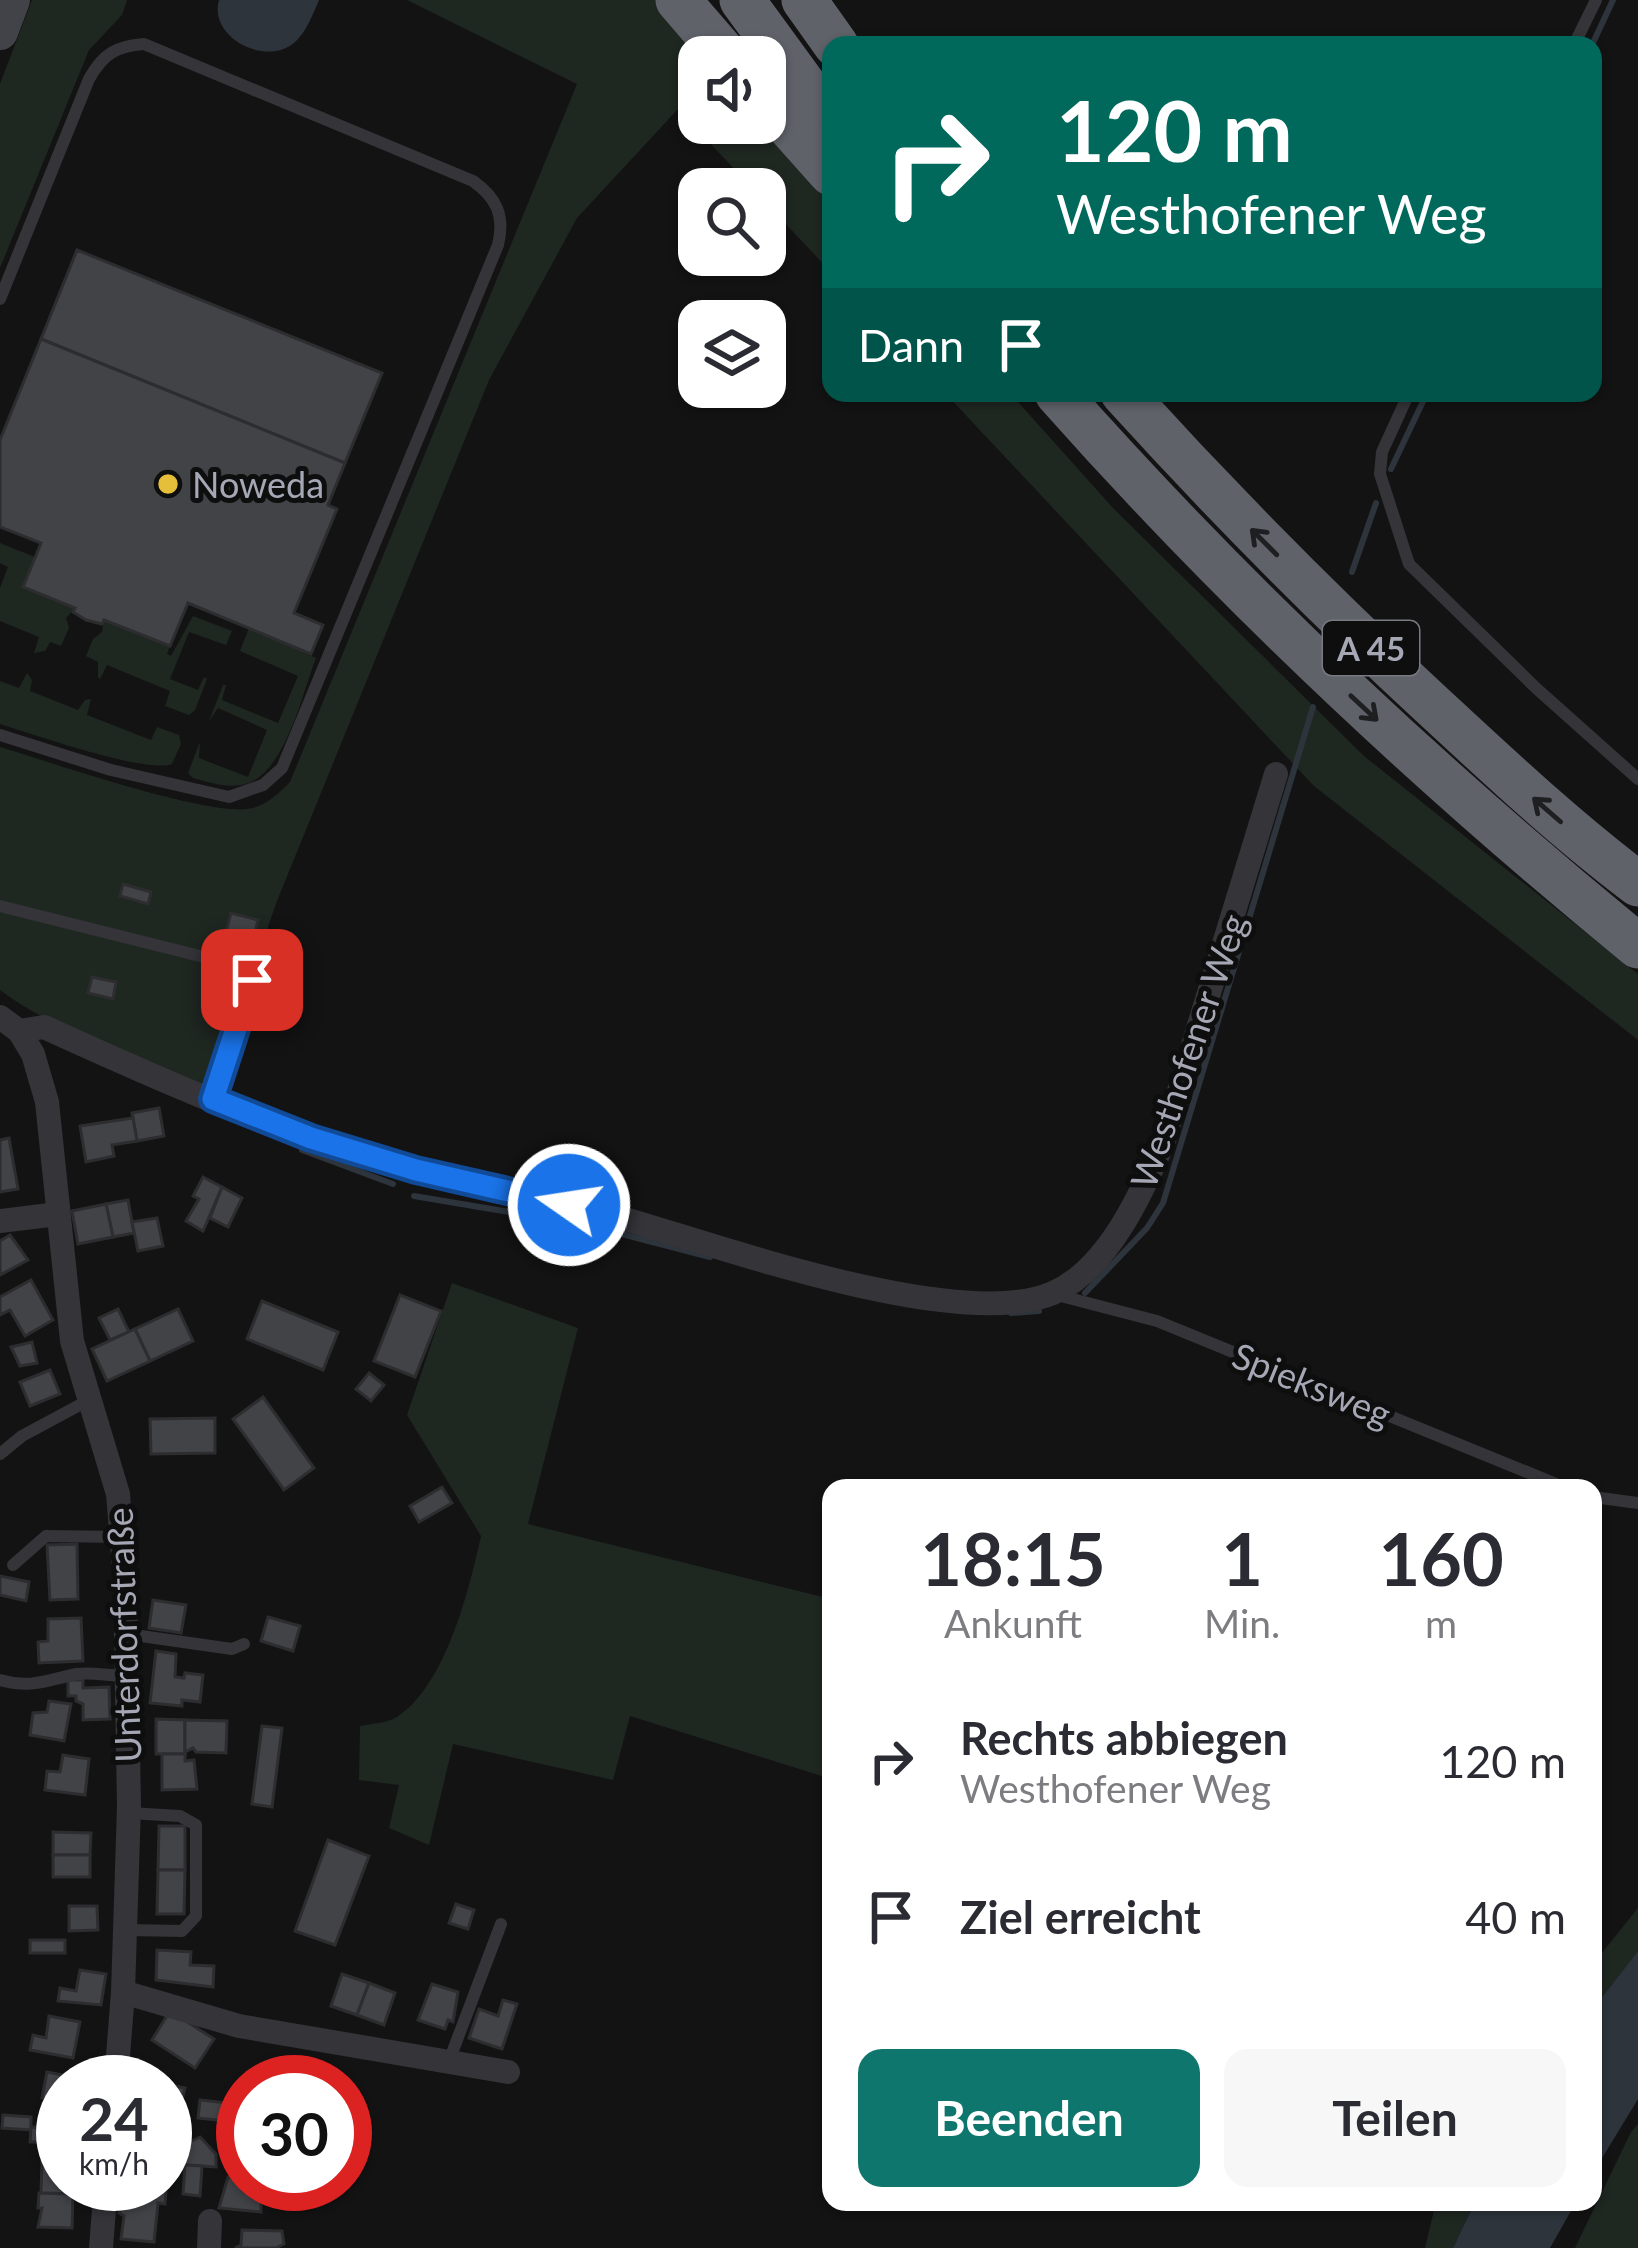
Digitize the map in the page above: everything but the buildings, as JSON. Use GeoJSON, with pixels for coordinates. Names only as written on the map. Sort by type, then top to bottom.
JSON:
{"type":"FeatureCollection","features":[{"type":"Feature","properties":{"kind":"highway"},"geometry":{"type":"LineString","coordinates":[[678,0],[709,36]]}},
{"type":"Feature","properties":{"kind":"highway"},"geometry":{"type":"LineString","coordinates":[[742,0],[822,110]]}},
{"type":"Feature","properties":{"kind":"highway"},"geometry":{"type":"LineString","coordinates":[[804,0],[830,36]]}},
{"type":"Feature","properties":{"kind":"highway"},"geometry":{"type":"LineString","coordinates":[[786,123],[822,163]]}},
{"type":"Feature","properties":{"kind":"highway"},"geometry":{"type":"LineString","coordinates":[[1057,402],[1104,446]]}},
{"type":"Feature","properties":{"kind":"highway","name":"A 45"},"geometry":{"type":"LineString","coordinates":[[1065,402],[1292,641],[1424,764],[1638,946]]}},
{"type":"Feature","properties":{"kind":"highway","name":"A 45"},"geometry":{"type":"LineString","coordinates":[[1131,402],[1207,485],[1384,661],[1559,820],[1638,884]]}},
{"type":"Feature","properties":{"kind":"main road"},"geometry":{"type":"LineString","coordinates":[[0,32],[12,0]]}},
{"type":"Feature","properties":{"kind":"street","name":"Westhofener Weg"},"geometry":{"type":"LineString","coordinates":[[1053,1294],[1070,1284],[1107,1246],[1139,1201],[1163,1143],[1276,774]]}},
{"type":"Feature","properties":{"kind":"street"},"geometry":{"type":"LineString","coordinates":[[213,1099],[252,980]]}},
{"type":"Feature","properties":{"kind":"street"},"geometry":{"type":"LineString","coordinates":[[10,1024],[44,1028],[311,1138],[416,1170],[608,1214],[796,1270],[899,1293],[986,1303],[1053,1294]]}},
{"type":"Feature","properties":{"kind":"street","name":"Unterdorfstraße"},"geometry":{"type":"LineString","coordinates":[[10,1024],[33,1054],[47,1102],[72,1341],[118,1494],[126,1634],[128,1813],[118,2055]]}},
{"type":"Feature","properties":{"kind":"street"},"geometry":{"type":"LineString","coordinates":[[0,1221],[58,1214]]}},
{"type":"Feature","properties":{"kind":"street"},"geometry":{"type":"LineString","coordinates":[[123,1992],[239,2026],[508,2072]]}},
{"type":"Feature","properties":{"kind":"street"},"geometry":{"type":"LineString","coordinates":[[101,2248],[104,2211]]}},
{"type":"Feature","properties":{"kind":"street"},"geometry":{"type":"LineString","coordinates":[[209,2248],[210,2221]]}},
{"type":"Feature","properties":{"kind":"lane"},"geometry":{"type":"LineString","coordinates":[[1578,36],[1595,0]]}},
{"type":"Feature","properties":{"kind":"lane"},"geometry":{"type":"LineString","coordinates":[[0,299],[89,79],[99,62],[125,46],[144,44],[473,181],[490,193],[500,211],[498,245],[282,768],[263,785],[229,797],[111,770],[0,735]]}},
{"type":"Feature","properties":{"kind":"lane"},"geometry":{"type":"LineString","coordinates":[[1405,402],[1382,452],[1380,474],[1409,564],[1487,643],[1638,779]]}},
{"type":"Feature","properties":{"kind":"lane"},"geometry":{"type":"LineString","coordinates":[[0,906],[236,964],[252,980]]}},
{"type":"Feature","properties":{"kind":"lane","name":"Spieksweg"},"geometry":{"type":"LineString","coordinates":[[1053,1294],[1157,1321],[1544,1479]]}},
{"type":"Feature","properties":{"kind":"lane"},"geometry":{"type":"LineString","coordinates":[[0,1454],[22,1436],[90,1399]]}},
{"type":"Feature","properties":{"kind":"lane"},"geometry":{"type":"LineString","coordinates":[[1602,1498],[1638,1503]]}},
{"type":"Feature","properties":{"kind":"lane"},"geometry":{"type":"LineString","coordinates":[[14,1565],[46,1536],[122,1537]]}},
{"type":"Feature","properties":{"kind":"lane"},"geometry":{"type":"LineString","coordinates":[[126,1634],[232,1649],[244,1644]]}},
{"type":"Feature","properties":{"kind":"lane"},"geometry":{"type":"LineString","coordinates":[[0,1680],[18,1685],[52,1683],[78,1674],[127,1676]]}},
{"type":"Feature","properties":{"kind":"lane"},"geometry":{"type":"LineString","coordinates":[[125,1930],[182,1931],[196,1916],[196,1825],[180,1816],[128,1813]]}},
{"type":"Feature","properties":{"kind":"lane"},"geometry":{"type":"LineString","coordinates":[[448,2062],[501,1924]]}},
{"type":"Feature","properties":{"kind":"shaded area"},"geometry":{"type":"Polygon","coordinates":[[[32,0],[127,0],[122,15],[89,50],[0,268],[0,84],[32,0]]]}},
{"type":"Feature","properties":{"kind":"shaded area"},"geometry":{"type":"Polygon","coordinates":[[[219,0],[319,0],[298,39],[282,50],[268,52],[230,36],[218,13],[219,0]]]}},
{"type":"Feature","properties":{"kind":"shaded area"},"geometry":{"type":"Polygon","coordinates":[[[407,0],[662,0],[685,36],[678,36],[678,109],[577,218],[489,380],[277,901],[215,1079],[206,1085],[73,1032],[0,990],[0,747],[168,797],[233,809],[264,804],[290,782],[577,84],[407,0]]]}},
{"type":"Feature","properties":{"kind":"shaded area"},"geometry":{"type":"Polygon","coordinates":[[[711,144],[785,144],[822,185],[822,262],[786,224],[786,168],[733,168],[711,144]]]}},
{"type":"Feature","properties":{"kind":"shaded area"},"geometry":{"type":"Polygon","coordinates":[[[953,402],[1018,402],[1114,509],[1364,756],[1638,974],[1638,1040],[1314,786],[953,402]]]}},
{"type":"Feature","properties":{"kind":"shaded area"},"geometry":{"type":"Polygon","coordinates":[[[0,543],[35,557],[24,587],[75,608],[66,618],[69,628],[61,646],[50,642],[45,651],[34,653],[39,637],[0,621],[0,588],[8,567],[0,563],[0,543]]]}},
{"type":"Feature","properties":{"kind":"shaded area"},"geometry":{"type":"Polygon","coordinates":[[[193,616],[232,631],[226,645],[189,632],[170,679],[198,690],[207,679],[189,715],[165,706],[170,691],[107,665],[100,679],[98,662],[86,656],[104,620],[170,646],[167,654],[171,656],[193,616]]]}},
{"type":"Feature","properties":{"kind":"shaded area"},"geometry":{"type":"Polygon","coordinates":[[[249,628],[316,658],[297,712],[280,752],[256,779],[229,786],[193,778],[188,773],[200,742],[199,758],[248,777],[267,730],[218,708],[209,721],[223,685],[222,700],[278,723],[298,676],[240,651],[249,628]]]}},
{"type":"Feature","properties":{"kind":"shaded area"},"geometry":{"type":"Polygon","coordinates":[[[27,673],[32,680],[30,691],[78,710],[91,699],[87,715],[151,740],[157,727],[179,735],[181,744],[172,764],[115,758],[0,724],[0,681],[19,688],[27,673]]]}},
{"type":"Feature","properties":{"kind":"shaded area"},"geometry":{"type":"Polygon","coordinates":[[[452,1283],[578,1328],[528,1524],[822,1597],[822,1776],[630,1716],[613,1780],[453,1744],[429,1845],[389,1828],[399,1785],[359,1780],[360,1726],[397,1717],[429,1683],[453,1635],[481,1536],[407,1415],[452,1283]]]}},
{"type":"Feature","properties":{"kind":"shaded area"},"geometry":{"type":"Polygon","coordinates":[[[1638,1908],[1638,1951],[1602,1997],[1602,1953],[1638,1908]]]}},
{"type":"Feature","properties":{"kind":"shaded area"},"geometry":{"type":"Polygon","coordinates":[[[1638,1951],[1638,2099],[1602,2158],[1602,1997],[1638,1951]]]}},
{"type":"Feature","properties":{"kind":"shaded area"},"geometry":{"type":"Polygon","coordinates":[[[1638,2124],[1638,2248],[1575,2248],[1593,2211],[1602,2211],[1602,2192],[1638,2124]]]}},
{"type":"Feature","properties":{"kind":"shaded area"},"geometry":{"type":"Polygon","coordinates":[[[1434,2211],[1471,2211],[1453,2248],[1425,2248],[1434,2211]]]}},
{"type":"Feature","properties":{"kind":"shaded area"},"geometry":{"type":"Polygon","coordinates":[[[1471,2211],[1571,2211],[1550,2248],[1453,2248],[1471,2211]]]}},
{"type":"Feature","properties":{"kind":"waterway"},"geometry":{"type":"LineString","coordinates":[[1596,36],[1613,0]]}},
{"type":"Feature","properties":{"kind":"waterway"},"geometry":{"type":"LineString","coordinates":[[1391,469],[1423,402]]}},
{"type":"Feature","properties":{"kind":"waterway"},"geometry":{"type":"LineString","coordinates":[[1352,572],[1376,503]]}},
{"type":"Feature","properties":{"kind":"waterway"},"geometry":{"type":"LineString","coordinates":[[1085,1293],[1147,1228],[1163,1203],[1313,707]]}},
{"type":"Feature","properties":{"kind":"waterway"},"geometry":{"type":"LineString","coordinates":[[302,1150],[393,1184]]}},
{"type":"Feature","properties":{"kind":"waterway"},"geometry":{"type":"LineString","coordinates":[[414,1196],[587,1225],[710,1257]]}},
{"type":"Feature","properties":{"kind":"waterway"},"geometry":{"type":"LineString","coordinates":[[1011,1313],[1039,1311]]}},
{"type":"Feature","properties":{"kind":"place","name":"Noweda"},"geometry":{"type":"Point","coordinates":[168,484]}},
{"type":"Feature","properties":{"kind":"route"},"geometry":{"type":"LineString","coordinates":[[252,980],[213,1099],[311,1138],[416,1170],[569,1205]]}}]}
